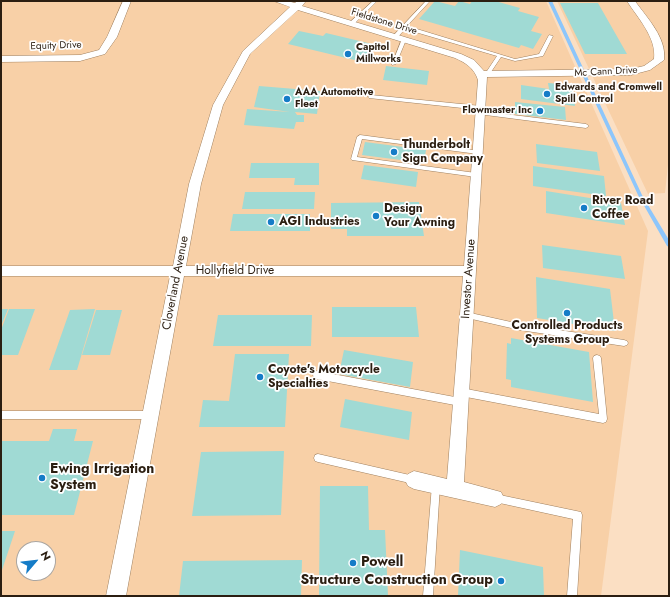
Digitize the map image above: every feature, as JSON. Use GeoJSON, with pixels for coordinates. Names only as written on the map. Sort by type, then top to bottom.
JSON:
{"type":"FeatureCollection","features":[{"type":"Feature","properties":{"kind":"street","name":"Equity Drive"},"geometry":{"type":"LineString","coordinates":[[1,59],[80,58],[102,52],[112,37],[127,1]]}},
{"type":"Feature","properties":{"kind":"street","name":"Fieldstone Drive"},"geometry":{"type":"LineString","coordinates":[[278,1],[299,4],[351,24],[458,56],[469,62],[483,73]]}},
{"type":"Feature","properties":{"kind":"street","name":"Mc Cann Drive"},"geometry":{"type":"LineString","coordinates":[[483,73],[589,73],[639,71],[654,65],[661,56],[659,46],[631,1]]}},
{"type":"Feature","properties":{"kind":"street","name":"Cloverland Avenue"},"geometry":{"type":"LineString","coordinates":[[116,596],[195,184],[218,105],[246,54],[299,4]]}},
{"type":"Feature","properties":{"kind":"street","name":"Investor Avenue"},"geometry":{"type":"LineString","coordinates":[[455,489],[483,73]]}},
{"type":"Feature","properties":{"kind":"street","name":"Hollyfield Drive"},"geometry":{"type":"LineString","coordinates":[[1,271],[469,271]]}},
{"type":"Feature","properties":{"kind":"street"},"geometry":{"type":"LineString","coordinates":[[414,480],[495,498]]}},
{"type":"Feature","properties":{"kind":"lane"},"geometry":{"type":"LineString","coordinates":[[351,24],[375,1]]}},
{"type":"Feature","properties":{"kind":"lane"},"geometry":{"type":"LineString","coordinates":[[394,64],[400,39],[405,27],[428,1]]}},
{"type":"Feature","properties":{"kind":"lane"},"geometry":{"type":"LineString","coordinates":[[405,27],[515,60],[541,55],[551,36]]}},
{"type":"Feature","properties":{"kind":"lane"},"geometry":{"type":"LineString","coordinates":[[483,73],[500,55]]}},
{"type":"Feature","properties":{"kind":"lane"},"geometry":{"type":"LineString","coordinates":[[371,97],[586,126]]}},
{"type":"Feature","properties":{"kind":"lane"},"geometry":{"type":"LineString","coordinates":[[476,175],[354,159],[360,137],[478,152]]}},
{"type":"Feature","properties":{"kind":"lane"},"geometry":{"type":"LineString","coordinates":[[466,315],[520,327],[624,343]]}},
{"type":"Feature","properties":{"kind":"lane"},"geometry":{"type":"LineString","coordinates":[[317,375],[603,419],[597,358]]}},
{"type":"Feature","properties":{"kind":"lane"},"geometry":{"type":"LineString","coordinates":[[1,415],[151,415]]}},
{"type":"Feature","properties":{"kind":"lane"},"geometry":{"type":"LineString","coordinates":[[318,458],[414,480]]}},
{"type":"Feature","properties":{"kind":"lane"},"geometry":{"type":"LineString","coordinates":[[428,596],[436,485]]}},
{"type":"Feature","properties":{"kind":"lane"},"geometry":{"type":"LineString","coordinates":[[495,498],[578,515],[572,596]]}},
{"type":"Feature","properties":{"kind":"shaded area"},"geometry":{"type":"Polygon","coordinates":[[[1,1],[546,1],[648,231],[601,596],[1,596],[1,1]]]}},
{"type":"Feature","properties":{"kind":"shaded area"},"geometry":{"type":"Polygon","coordinates":[[[557,1],[669,1],[669,155],[665,193],[648,194],[557,1]]]}},
{"type":"Feature","properties":{"kind":"building"},"geometry":{"type":"Polygon","coordinates":[[[435,1],[455,6],[459,1],[470,4],[472,1],[495,1],[520,8],[518,11],[539,17],[531,31],[542,34],[533,49],[521,45],[519,48],[419,19],[435,1]]]}},
{"type":"Feature","properties":{"kind":"building"},"geometry":{"type":"Polygon","coordinates":[[[560,3],[598,3],[627,54],[585,54],[560,3]]]}},
{"type":"Feature","properties":{"kind":"building","name":"Capitol Millworks"},"geometry":{"type":"Polygon","coordinates":[[[299,31],[323,36],[326,33],[372,44],[367,63],[288,44],[299,31]]]}},
{"type":"Feature","properties":{"kind":"building"},"geometry":{"type":"Polygon","coordinates":[[[386,66],[429,71],[427,85],[383,80],[386,66]]]}},
{"type":"Feature","properties":{"kind":"building","name":"Edwards and Cromwell Spill Control"},"geometry":{"type":"Polygon","coordinates":[[[548,83],[561,84],[561,88],[573,89],[575,106],[521,99],[521,85],[549,89],[548,83]]]}},
{"type":"Feature","properties":{"kind":"building","name":"AAA Automotive Fleet"},"geometry":{"type":"Polygon","coordinates":[[[259,86],[320,91],[317,114],[295,112],[297,115],[304,115],[304,122],[296,122],[294,129],[244,125],[247,109],[290,112],[254,107],[259,86]]]}},
{"type":"Feature","properties":{"kind":"building","name":"Flowmaster Inc"},"geometry":{"type":"Polygon","coordinates":[[[515,102],[565,107],[566,120],[515,114],[515,102]]]}},
{"type":"Feature","properties":{"kind":"building","name":"Thunderbolt Sign Company"},"geometry":{"type":"Polygon","coordinates":[[[365,142],[426,150],[424,163],[362,155],[365,142]]]}},
{"type":"Feature","properties":{"kind":"building"},"geometry":{"type":"Polygon","coordinates":[[[536,144],[597,152],[600,171],[537,163],[536,144]]]}},
{"type":"Feature","properties":{"kind":"building"},"geometry":{"type":"Polygon","coordinates":[[[251,163],[319,163],[319,185],[294,185],[295,178],[249,178],[251,163]]]}},
{"type":"Feature","properties":{"kind":"building"},"geometry":{"type":"Polygon","coordinates":[[[364,165],[418,172],[416,187],[361,179],[364,165]]]}},
{"type":"Feature","properties":{"kind":"building"},"geometry":{"type":"Polygon","coordinates":[[[533,166],[604,176],[606,196],[533,186],[533,166]]]}},
{"type":"Feature","properties":{"kind":"building","name":"River Road Coffee"},"geometry":{"type":"Polygon","coordinates":[[[546,191],[621,203],[625,225],[546,213],[546,191]]]}},
{"type":"Feature","properties":{"kind":"building"},"geometry":{"type":"Polygon","coordinates":[[[245,192],[315,192],[314,209],[242,209],[245,192]]]}},
{"type":"Feature","properties":{"kind":"building","name":"Design Your Awning"},"geometry":{"type":"Polygon","coordinates":[[[419,202],[424,236],[347,236],[347,229],[331,229],[331,203],[419,202]]]}},
{"type":"Feature","properties":{"kind":"building","name":"AGI Industries"},"geometry":{"type":"Polygon","coordinates":[[[233,214],[310,214],[310,231],[230,231],[233,214]]]}},
{"type":"Feature","properties":{"kind":"building"},"geometry":{"type":"Polygon","coordinates":[[[542,245],[621,256],[625,279],[543,268],[542,245]]]}},
{"type":"Feature","properties":{"kind":"building"},"geometry":{"type":"Polygon","coordinates":[[[536,277],[610,289],[615,331],[537,318],[536,277]]]}},
{"type":"Feature","properties":{"kind":"building"},"geometry":{"type":"Polygon","coordinates":[[[332,307],[416,307],[419,337],[332,337],[332,307]]]}},
{"type":"Feature","properties":{"kind":"building"},"geometry":{"type":"Polygon","coordinates":[[[1,309],[8,309],[1,326],[1,309]]]}},
{"type":"Feature","properties":{"kind":"building"},"geometry":{"type":"Polygon","coordinates":[[[9,309],[35,309],[18,355],[1,355],[1,330],[9,309]]]}},
{"type":"Feature","properties":{"kind":"building"},"geometry":{"type":"Polygon","coordinates":[[[95,309],[77,370],[49,370],[70,310],[95,309]]]}},
{"type":"Feature","properties":{"kind":"building"},"geometry":{"type":"Polygon","coordinates":[[[96,310],[122,310],[110,355],[82,355],[96,310]]]}},
{"type":"Feature","properties":{"kind":"building"},"geometry":{"type":"Polygon","coordinates":[[[218,315],[312,315],[311,346],[213,346],[218,315]]]}},
{"type":"Feature","properties":{"kind":"building"},"geometry":{"type":"Polygon","coordinates":[[[511,338],[589,352],[593,402],[511,387],[511,380],[506,379],[507,343],[511,344],[511,338]]]}},
{"type":"Feature","properties":{"kind":"building"},"geometry":{"type":"Polygon","coordinates":[[[344,350],[413,362],[410,387],[339,374],[344,350]]]}},
{"type":"Feature","properties":{"kind":"building","name":"Coyote's Motorcycle Specialties"},"geometry":{"type":"Polygon","coordinates":[[[235,354],[289,354],[285,427],[199,427],[203,400],[229,401],[235,354]]]}},
{"type":"Feature","properties":{"kind":"building"},"geometry":{"type":"Polygon","coordinates":[[[345,399],[412,412],[409,440],[340,427],[345,399]]]}},
{"type":"Feature","properties":{"kind":"building","name":"Ewing Irrigation System"},"geometry":{"type":"Polygon","coordinates":[[[53,429],[77,429],[74,441],[93,441],[74,515],[1,515],[1,441],[49,441],[53,429]]]}},
{"type":"Feature","properties":{"kind":"building"},"geometry":{"type":"Polygon","coordinates":[[[284,451],[281,515],[192,516],[201,452],[284,451]]]}},
{"type":"Feature","properties":{"kind":"building","name":"Powell"},"geometry":{"type":"Polygon","coordinates":[[[320,486],[368,486],[369,530],[385,530],[388,596],[319,596],[320,486]]]}},
{"type":"Feature","properties":{"kind":"building"},"geometry":{"type":"Polygon","coordinates":[[[1,531],[15,531],[1,573],[1,531]]]}},
{"type":"Feature","properties":{"kind":"building","name":"Structure Construction Group"},"geometry":{"type":"Polygon","coordinates":[[[460,550],[543,567],[544,596],[458,596],[460,550]]]}},
{"type":"Feature","properties":{"kind":"building"},"geometry":{"type":"Polygon","coordinates":[[[302,560],[301,596],[179,596],[183,561],[302,560]]]}},
{"type":"Feature","properties":{"kind":"waterway"},"geometry":{"type":"LineString","coordinates":[[550,1],[640,195],[669,245]]}},
{"type":"Feature","properties":{"kind":"place","name":"Capitol Millworks"},"geometry":{"type":"Point","coordinates":[348,54]}},
{"type":"Feature","properties":{"kind":"place","name":"Edwards and Cromwell Spill Control"},"geometry":{"type":"Point","coordinates":[547,94]}},
{"type":"Feature","properties":{"kind":"place","name":"AAA Automotive Fleet"},"geometry":{"type":"Point","coordinates":[287,99]}},
{"type":"Feature","properties":{"kind":"place","name":"Flowmaster Inc"},"geometry":{"type":"Point","coordinates":[540,111]}},
{"type":"Feature","properties":{"kind":"place","name":"Thunderbolt Sign Company"},"geometry":{"type":"Point","coordinates":[394,152]}},
{"type":"Feature","properties":{"kind":"place","name":"River Road Coffee"},"geometry":{"type":"Point","coordinates":[584,208]}},
{"type":"Feature","properties":{"kind":"place","name":"Design Your Awning"},"geometry":{"type":"Point","coordinates":[376,216]}},
{"type":"Feature","properties":{"kind":"place","name":"AGI Industries"},"geometry":{"type":"Point","coordinates":[271,222]}},
{"type":"Feature","properties":{"kind":"place","name":"Controlled Products Systems Group"},"geometry":{"type":"Point","coordinates":[567,313]}},
{"type":"Feature","properties":{"kind":"place","name":"Coyote's Motorcycle Specialties"},"geometry":{"type":"Point","coordinates":[260,377]}},
{"type":"Feature","properties":{"kind":"place","name":"Ewing Irrigation System"},"geometry":{"type":"Point","coordinates":[42,478]}},
{"type":"Feature","properties":{"kind":"place","name":"Powell"},"geometry":{"type":"Point","coordinates":[353,563]}},
{"type":"Feature","properties":{"kind":"place","name":"Structure Construction Group"},"geometry":{"type":"Point","coordinates":[501,581]}}]}
